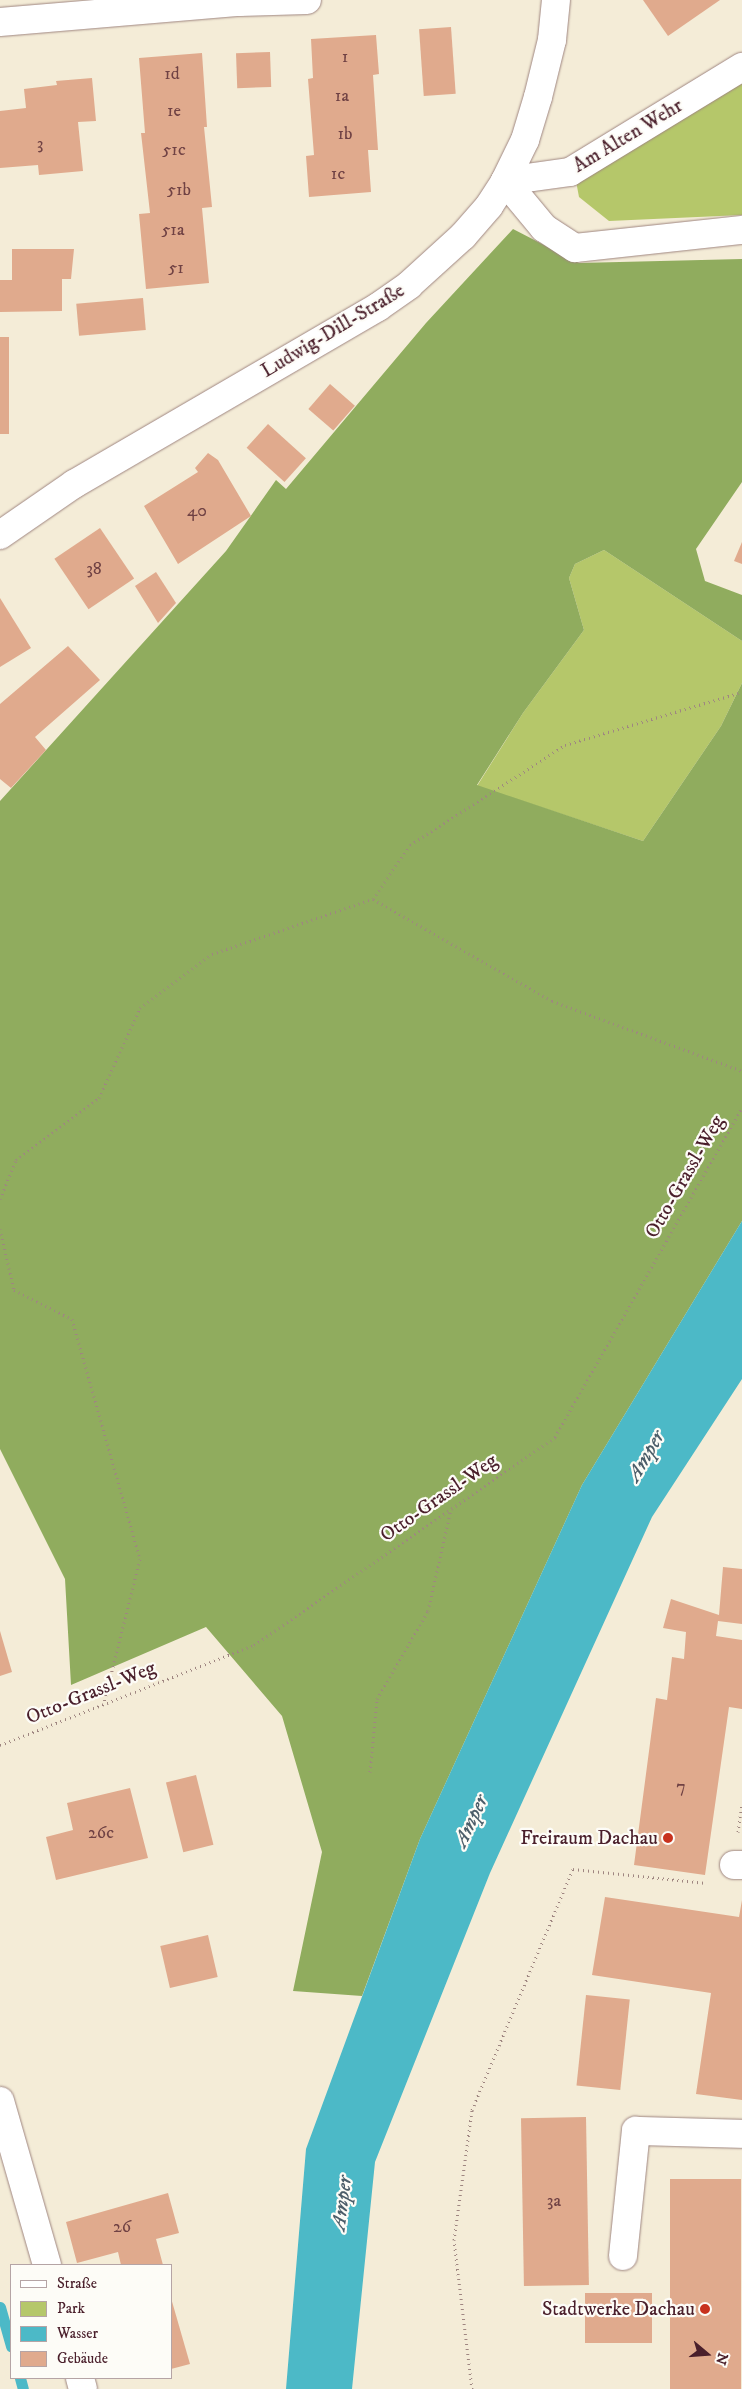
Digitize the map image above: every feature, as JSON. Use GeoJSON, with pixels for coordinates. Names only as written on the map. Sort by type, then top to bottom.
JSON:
{"type":"FeatureCollection","features":[{"type":"Feature","properties":{"kind":"street"},"geometry":{"type":"LineString","coordinates":[[0,22],[239,2],[306,0]]}},
{"type":"Feature","properties":{"kind":"street","name":"Ludwig-Dill-Straße"},"geometry":{"type":"LineString","coordinates":[[0,535],[74,484],[378,307],[409,285],[464,236],[489,206],[505,181],[524,140],[538,97],[552,40],[556,0]]}},
{"type":"Feature","properties":{"kind":"street","name":"Am Alten Wehr"},"geometry":{"type":"LineString","coordinates":[[505,181],[570,172],[742,67]]}},
{"type":"Feature","properties":{"kind":"street"},"geometry":{"type":"LineString","coordinates":[[505,181],[544,228],[575,248],[742,230]]}},
{"type":"Feature","properties":{"kind":"street"},"geometry":{"type":"LineString","coordinates":[[0,2101],[48,2264]]}},
{"type":"Feature","properties":{"kind":"street"},"geometry":{"type":"LineString","coordinates":[[623,2256],[636,2131],[742,2134]]}},
{"type":"Feature","properties":{"kind":"path"},"geometry":{"type":"LineString","coordinates":[[0,1199],[16,1160],[100,1098],[140,1008],[212,954],[373,899],[410,844],[565,745],[742,692]]}},
{"type":"Feature","properties":{"kind":"path"},"geometry":{"type":"LineString","coordinates":[[373,899],[552,1001],[742,1071]]}},
{"type":"Feature","properties":{"kind":"path","name":"Otto-Grassl-Weg"},"geometry":{"type":"LineString","coordinates":[[0,1745],[254,1645],[555,1437],[742,1108]]}},
{"type":"Feature","properties":{"kind":"path"},"geometry":{"type":"LineString","coordinates":[[0,1229],[14,1290],[72,1319],[140,1558],[104,1703]]}},
{"type":"Feature","properties":{"kind":"path"},"geometry":{"type":"LineString","coordinates":[[370,1772],[377,1699],[428,1611],[451,1509]]}},
{"type":"Feature","properties":{"kind":"path"},"geometry":{"type":"LineString","coordinates":[[472,2389],[454,2240],[472,2110],[573,1869],[711,1883]]}},
{"type":"Feature","properties":{"kind":"green space"},"geometry":{"type":"Polygon","coordinates":[[[742,80],[742,215],[609,221],[579,197],[575,176],[742,80]]]}},
{"type":"Feature","properties":{"kind":"green space"},"geometry":{"type":"Polygon","coordinates":[[[513,229],[579,263],[742,259],[742,482],[696,549],[705,581],[742,595],[742,641],[604,550],[575,564],[569,578],[584,630],[523,713],[477,785],[643,841],[721,726],[742,683],[742,1221],[582,1485],[420,1839],[362,1996],[293,1991],[322,1852],[282,1716],[206,1627],[71,1685],[65,1579],[0,1449],[0,801],[226,551],[276,480],[286,489],[426,323],[513,229]]]}},
{"type":"Feature","properties":{"kind":"green space"},"geometry":{"type":"Polygon","coordinates":[[[604,550],[742,641],[742,683],[721,726],[643,841],[477,786],[523,713],[584,630],[569,578],[575,564],[604,550]]]}},
{"type":"Feature","properties":{"kind":"water","name":"Amper"},"geometry":{"type":"Polygon","coordinates":[[[742,1221],[742,1379],[652,1517],[490,1873],[375,2162],[352,2389],[286,2389],[306,2149],[420,1839],[582,1485],[742,1221]]]}},
{"type":"Feature","properties":{"kind":"building"},"geometry":{"type":"Polygon","coordinates":[[[643,0],[720,0],[668,36],[643,0]]]}},
{"type":"Feature","properties":{"kind":"building"},"geometry":{"type":"Polygon","coordinates":[[[451,27],[456,94],[424,96],[419,29],[451,27]]]}},
{"type":"Feature","properties":{"kind":"building"},"geometry":{"type":"Polygon","coordinates":[[[376,35],[379,74],[373,75],[378,150],[368,150],[371,192],[309,197],[306,156],[314,155],[308,79],[313,78],[311,39],[376,35]]]}},
{"type":"Feature","properties":{"kind":"building"},"geometry":{"type":"Polygon","coordinates":[[[270,52],[271,87],[237,88],[236,53],[270,52]]]}},
{"type":"Feature","properties":{"kind":"building"},"geometry":{"type":"Polygon","coordinates":[[[202,53],[207,127],[204,127],[212,207],[202,208],[209,283],[146,289],[139,214],[150,213],[141,133],[145,133],[139,58],[202,53]]]}},
{"type":"Feature","properties":{"kind":"building"},"geometry":{"type":"Polygon","coordinates":[[[92,78],[96,121],[78,122],[83,171],[39,175],[38,165],[0,168],[0,111],[26,108],[24,89],[57,85],[56,81],[92,78]]]}},
{"type":"Feature","properties":{"kind":"building"},"geometry":{"type":"Polygon","coordinates":[[[12,249],[74,249],[71,279],[62,279],[62,311],[0,312],[0,280],[12,280],[12,249]]]}},
{"type":"Feature","properties":{"kind":"building"},"geometry":{"type":"Polygon","coordinates":[[[143,298],[146,330],[79,336],[76,304],[143,298]]]}},
{"type":"Feature","properties":{"kind":"building"},"geometry":{"type":"Polygon","coordinates":[[[0,337],[9,337],[9,434],[0,434],[0,337]]]}},
{"type":"Feature","properties":{"kind":"building"},"geometry":{"type":"Polygon","coordinates":[[[330,384],[355,406],[333,431],[308,409],[330,384]]]}},
{"type":"Feature","properties":{"kind":"building"},"geometry":{"type":"Polygon","coordinates":[[[268,424],[306,458],[284,482],[247,448],[268,424]]]}},
{"type":"Feature","properties":{"kind":"building"},"geometry":{"type":"Polygon","coordinates":[[[208,453],[218,460],[251,516],[178,564],[144,506],[198,472],[195,468],[208,453]]]}},
{"type":"Feature","properties":{"kind":"building"},"geometry":{"type":"Polygon","coordinates":[[[100,528],[134,579],[89,609],[54,559],[100,528]]]}},
{"type":"Feature","properties":{"kind":"building"},"geometry":{"type":"Polygon","coordinates":[[[742,542],[742,564],[734,561],[742,542]]]}},
{"type":"Feature","properties":{"kind":"building"},"geometry":{"type":"Polygon","coordinates":[[[156,572],[176,603],[158,623],[135,586],[156,572]]]}},
{"type":"Feature","properties":{"kind":"building"},"geometry":{"type":"Polygon","coordinates":[[[0,598],[31,648],[0,667],[0,598]]]}},
{"type":"Feature","properties":{"kind":"building"},"geometry":{"type":"Polygon","coordinates":[[[68,646],[100,680],[35,737],[46,750],[11,788],[0,779],[0,704],[68,646]]]}},
{"type":"Feature","properties":{"kind":"building"},"geometry":{"type":"Polygon","coordinates":[[[723,1567],[742,1569],[742,1624],[718,1621],[716,1636],[742,1640],[742,1709],[729,1707],[705,1875],[634,1865],[656,1698],[667,1700],[672,1657],[684,1659],[686,1632],[663,1628],[671,1599],[719,1615],[723,1567]]]}},
{"type":"Feature","properties":{"kind":"building"},"geometry":{"type":"Polygon","coordinates":[[[0,1631],[12,1672],[0,1676],[0,1631]]]}},
{"type":"Feature","properties":{"kind":"building"},"geometry":{"type":"Polygon","coordinates":[[[196,1775],[213,1845],[183,1852],[166,1782],[196,1775]]]}},
{"type":"Feature","properties":{"kind":"building"},"geometry":{"type":"Polygon","coordinates":[[[130,1788],[148,1858],[56,1880],[46,1837],[73,1830],[67,1803],[130,1788]]]}},
{"type":"Feature","properties":{"kind":"building"},"geometry":{"type":"Polygon","coordinates":[[[605,1897],[739,1917],[742,1900],[742,2100],[696,2094],[711,1993],[592,1975],[605,1897]]]}},
{"type":"Feature","properties":{"kind":"building"},"geometry":{"type":"Polygon","coordinates":[[[208,1935],[218,1977],[170,1988],[160,1946],[208,1935]]]}},
{"type":"Feature","properties":{"kind":"building"},"geometry":{"type":"Polygon","coordinates":[[[586,1995],[630,2000],[620,2090],[576,2086],[586,1995]]]}},
{"type":"Feature","properties":{"kind":"building"},"geometry":{"type":"Polygon","coordinates":[[[586,2117],[589,2285],[524,2286],[521,2118],[586,2117]]]}},
{"type":"Feature","properties":{"kind":"building","name":"Stadtwerke Dachau"},"geometry":{"type":"Polygon","coordinates":[[[670,2179],[741,2179],[741,2389],[670,2389],[670,2179]]]}},
{"type":"Feature","properties":{"kind":"building"},"geometry":{"type":"Polygon","coordinates":[[[168,2193],[179,2233],[156,2239],[163,2264],[121,2264],[118,2252],[77,2263],[66,2222],[168,2193]]]}},
{"type":"Feature","properties":{"kind":"building"},"geometry":{"type":"Polygon","coordinates":[[[585,2293],[652,2293],[652,2343],[585,2343],[585,2293]]]}},
{"type":"Feature","properties":{"kind":"building"},"geometry":{"type":"Polygon","coordinates":[[[172,2301],[190,2364],[172,2369],[172,2301]]]}},
{"type":"Feature","properties":{"kind":"waterway"},"geometry":{"type":"LineString","coordinates":[[0,2307],[10,2342]]}},
{"type":"Feature","properties":{"kind":"waterway"},"geometry":{"type":"LineString","coordinates":[[20,2379],[23,2389]]}},
{"type":"Feature","properties":{"kind":"place","name":"Freiraum Dachau"},"geometry":{"type":"Point","coordinates":[668,1838]}},
{"type":"Feature","properties":{"kind":"place","name":"Stadtwerke Dachau"},"geometry":{"type":"Point","coordinates":[705,2309]}}]}
